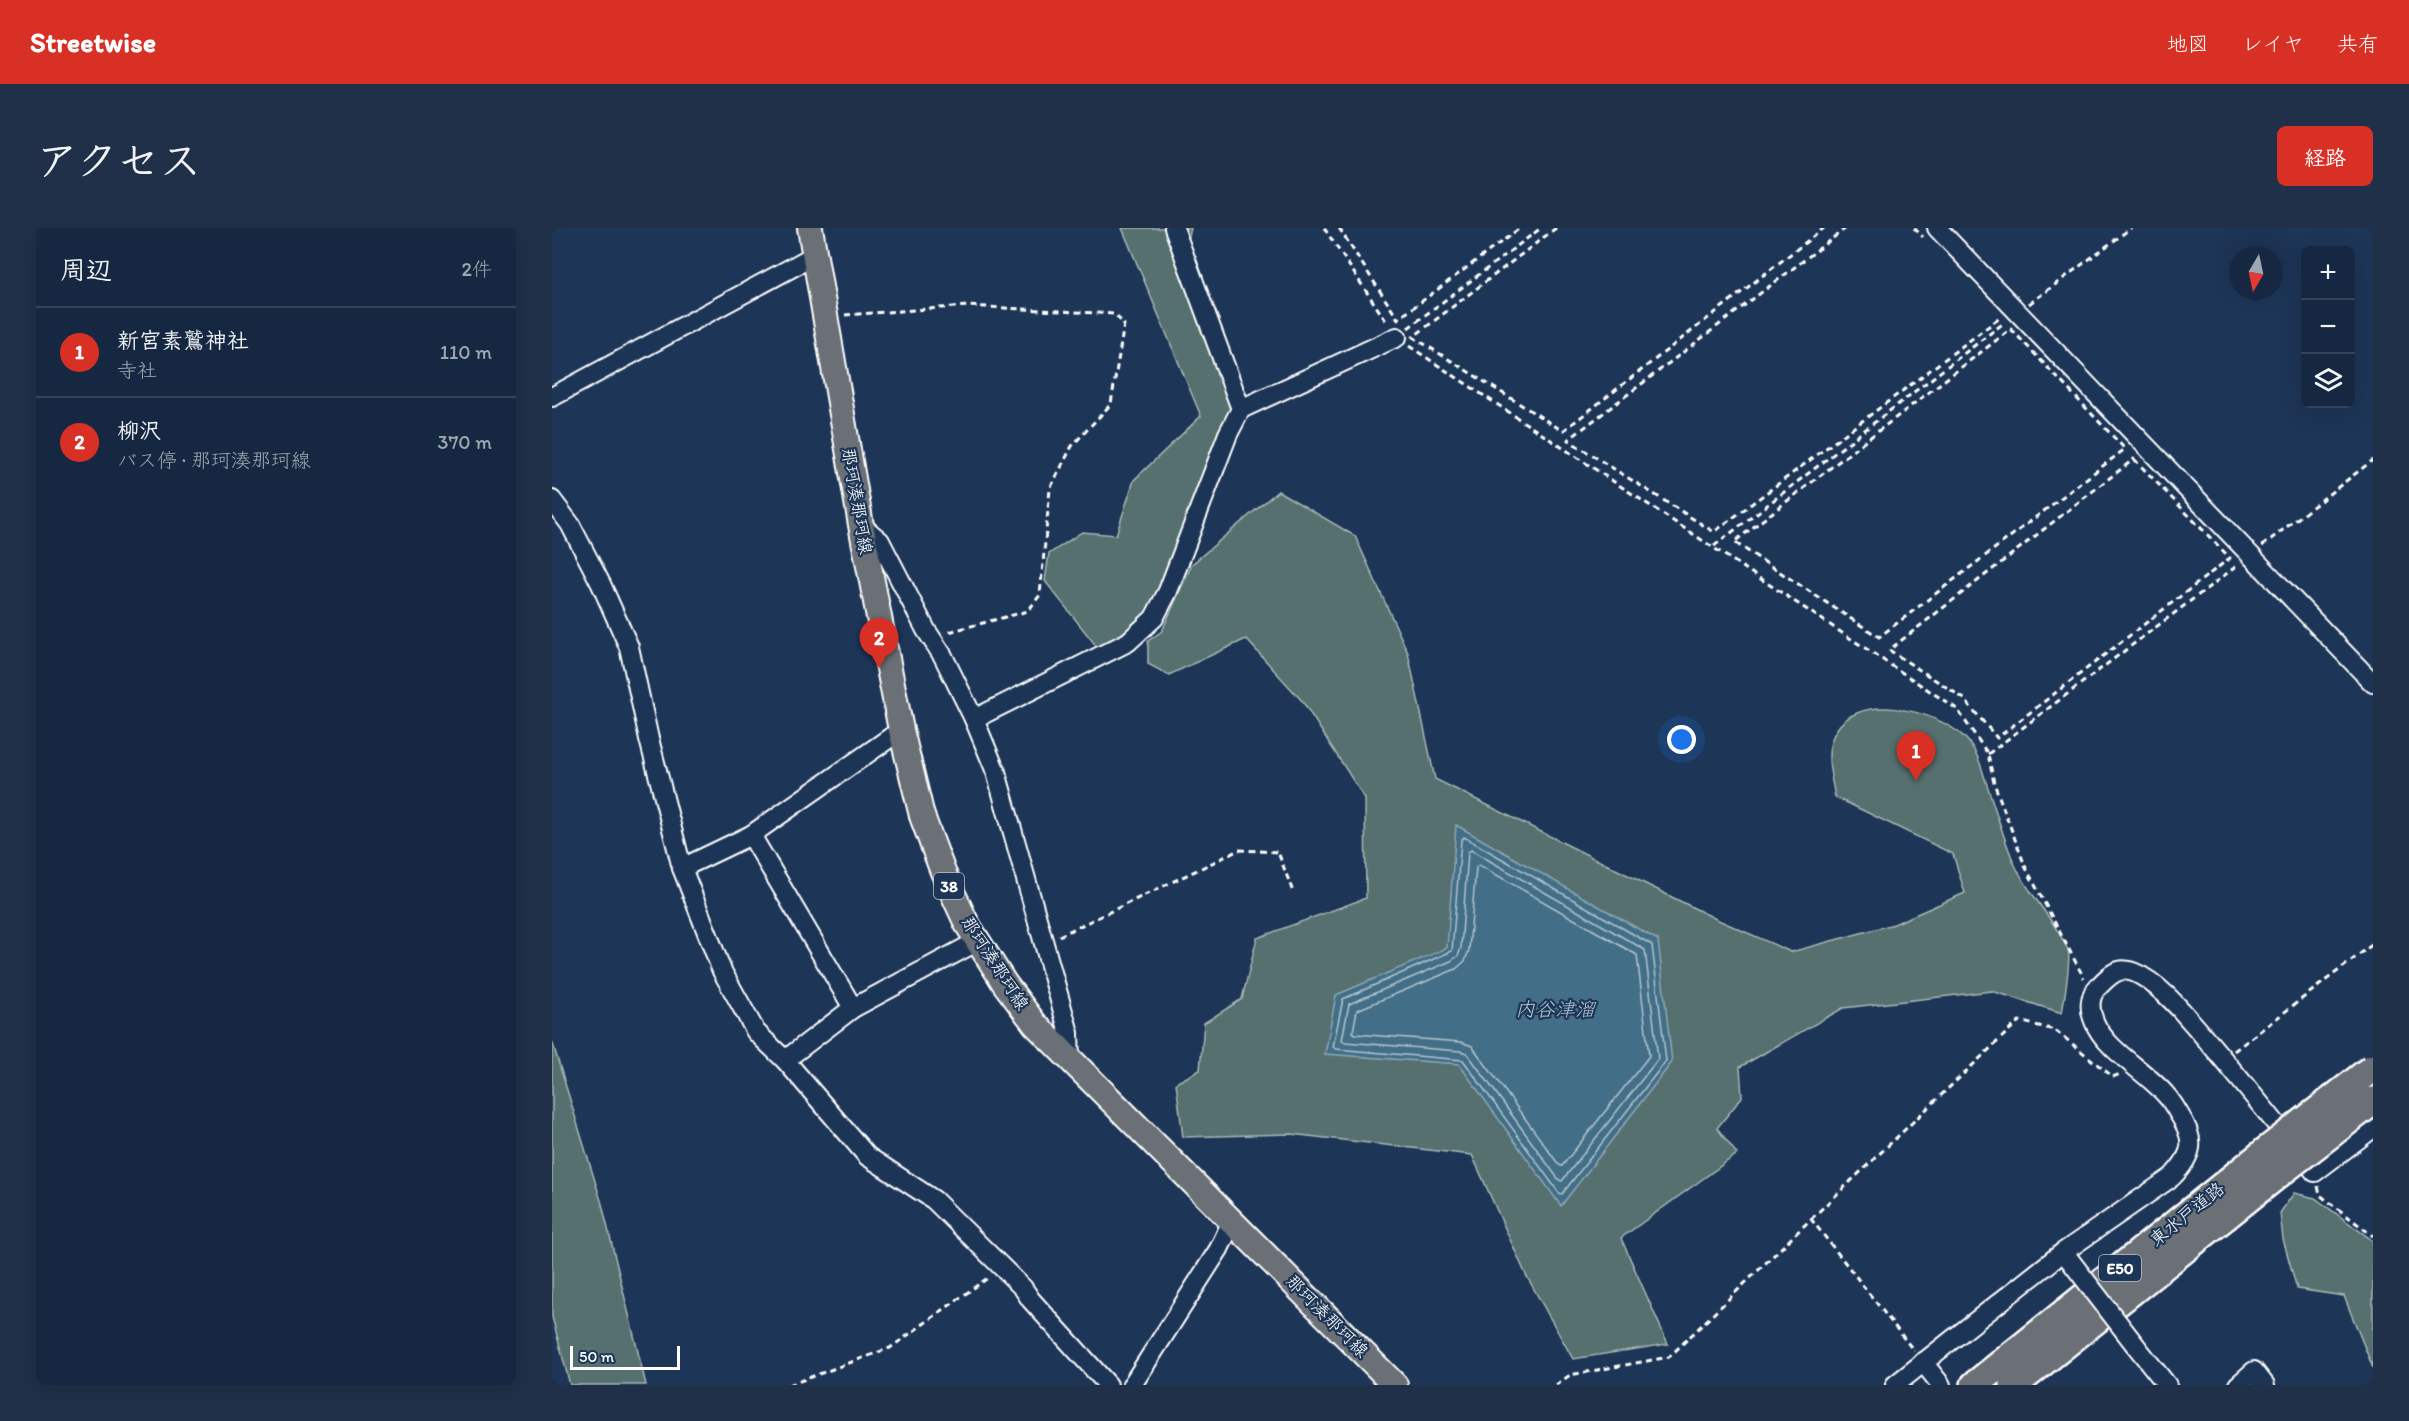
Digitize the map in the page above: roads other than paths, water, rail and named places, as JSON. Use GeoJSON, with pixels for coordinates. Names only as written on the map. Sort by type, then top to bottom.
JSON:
{"type":"FeatureCollection","features":[{"type":"Feature","properties":{"kind":"highway","name":"東水戸道路"},"geometry":{"type":"LineString","coordinates":[[2014,1385],[2273,1162],[2373,1068]]}},
{"type":"Feature","properties":{"kind":"highway","name":"東水戸道路"},"geometry":{"type":"LineString","coordinates":[[1975,1385],[2273,1162],[2373,1101]]}},
{"type":"Feature","properties":{"kind":"main road","name":"那珂湊那珂線"},"geometry":{"type":"LineString","coordinates":[[810,228],[861,525],[901,730],[922,816],[938,861],[967,924],[1005,984],[1035,1024],[1232,1221],[1385,1382]]}},
{"type":"Feature","properties":{"kind":"street"},"geometry":{"type":"LineString","coordinates":[[1174,228],[1241,409]]}},
{"type":"Feature","properties":{"kind":"street"},"geometry":{"type":"LineString","coordinates":[[1937,228],[2009,315],[2250,555],[2373,683]]}},
{"type":"Feature","properties":{"kind":"street"},"geometry":{"type":"LineString","coordinates":[[552,397],[815,255]]}},
{"type":"Feature","properties":{"kind":"street"},"geometry":{"type":"LineString","coordinates":[[974,719],[1128,642],[1154,618],[1168,591],[1228,434],[1241,409],[1397,337]]}},
{"type":"Feature","properties":{"kind":"street"},"geometry":{"type":"LineString","coordinates":[[552,500],[570,524],[601,584],[629,647],[649,739],[682,868],[722,971],[756,1032],[785,1060],[867,1156],[934,1200],[1023,1288],[1031,1300],[1108,1385]]}},
{"type":"Feature","properties":{"kind":"street"},"geometry":{"type":"LineString","coordinates":[[861,525],[880,542],[974,719],[996,772],[1069,1033],[1070,1060]]}},
{"type":"Feature","properties":{"kind":"street"},"geometry":{"type":"LineString","coordinates":[[682,868],[751,835],[901,730]]}},
{"type":"Feature","properties":{"kind":"street"},"geometry":{"type":"LineString","coordinates":[[751,835],[853,1008]]}},
{"type":"Feature","properties":{"kind":"street"},"geometry":{"type":"LineString","coordinates":[[785,1060],[853,1008],[978,941]]}},
{"type":"Feature","properties":{"kind":"street"},"geometry":{"type":"LineString","coordinates":[[1896,1385],[1926,1366],[2066,1256],[2172,1177],[2190,1152],[2192,1141],[2188,1127],[2167,1095],[2107,1040],[2094,1022],[2090,1007],[2093,992],[2107,978],[2120,970],[2133,971],[2146,978],[2183,1012],[2315,1172],[2373,1128]]}},
{"type":"Feature","properties":{"kind":"street"},"geometry":{"type":"LineString","coordinates":[[1132,1385],[1220,1249],[1232,1221]]}},
{"type":"Feature","properties":{"kind":"street"},"geometry":{"type":"LineString","coordinates":[[2066,1256],[2167,1385]]}},
{"type":"Feature","properties":{"kind":"street"},"geometry":{"type":"LineString","coordinates":[[1926,1366],[1941,1385]]}},
{"type":"Feature","properties":{"kind":"street"},"geometry":{"type":"LineString","coordinates":[[2238,1385],[2254,1371],[2265,1385]]}},
{"type":"Feature","properties":{"kind":"water","name":"内谷津溜"},"geometry":{"type":"Polygon","coordinates":[[[1456,825],[1658,940],[1672,1062],[1561,1206],[1459,1064],[1325,1054],[1336,995],[1447,948],[1456,825]]]}},
{"type":"Feature","properties":{"kind":"place","name":"柳沢"},"geometry":{"type":"Point","coordinates":[879,668]}},
{"type":"Feature","properties":{"kind":"place","name":"新宮素鷲神社"},"geometry":{"type":"Point","coordinates":[1916,781]}}]}
